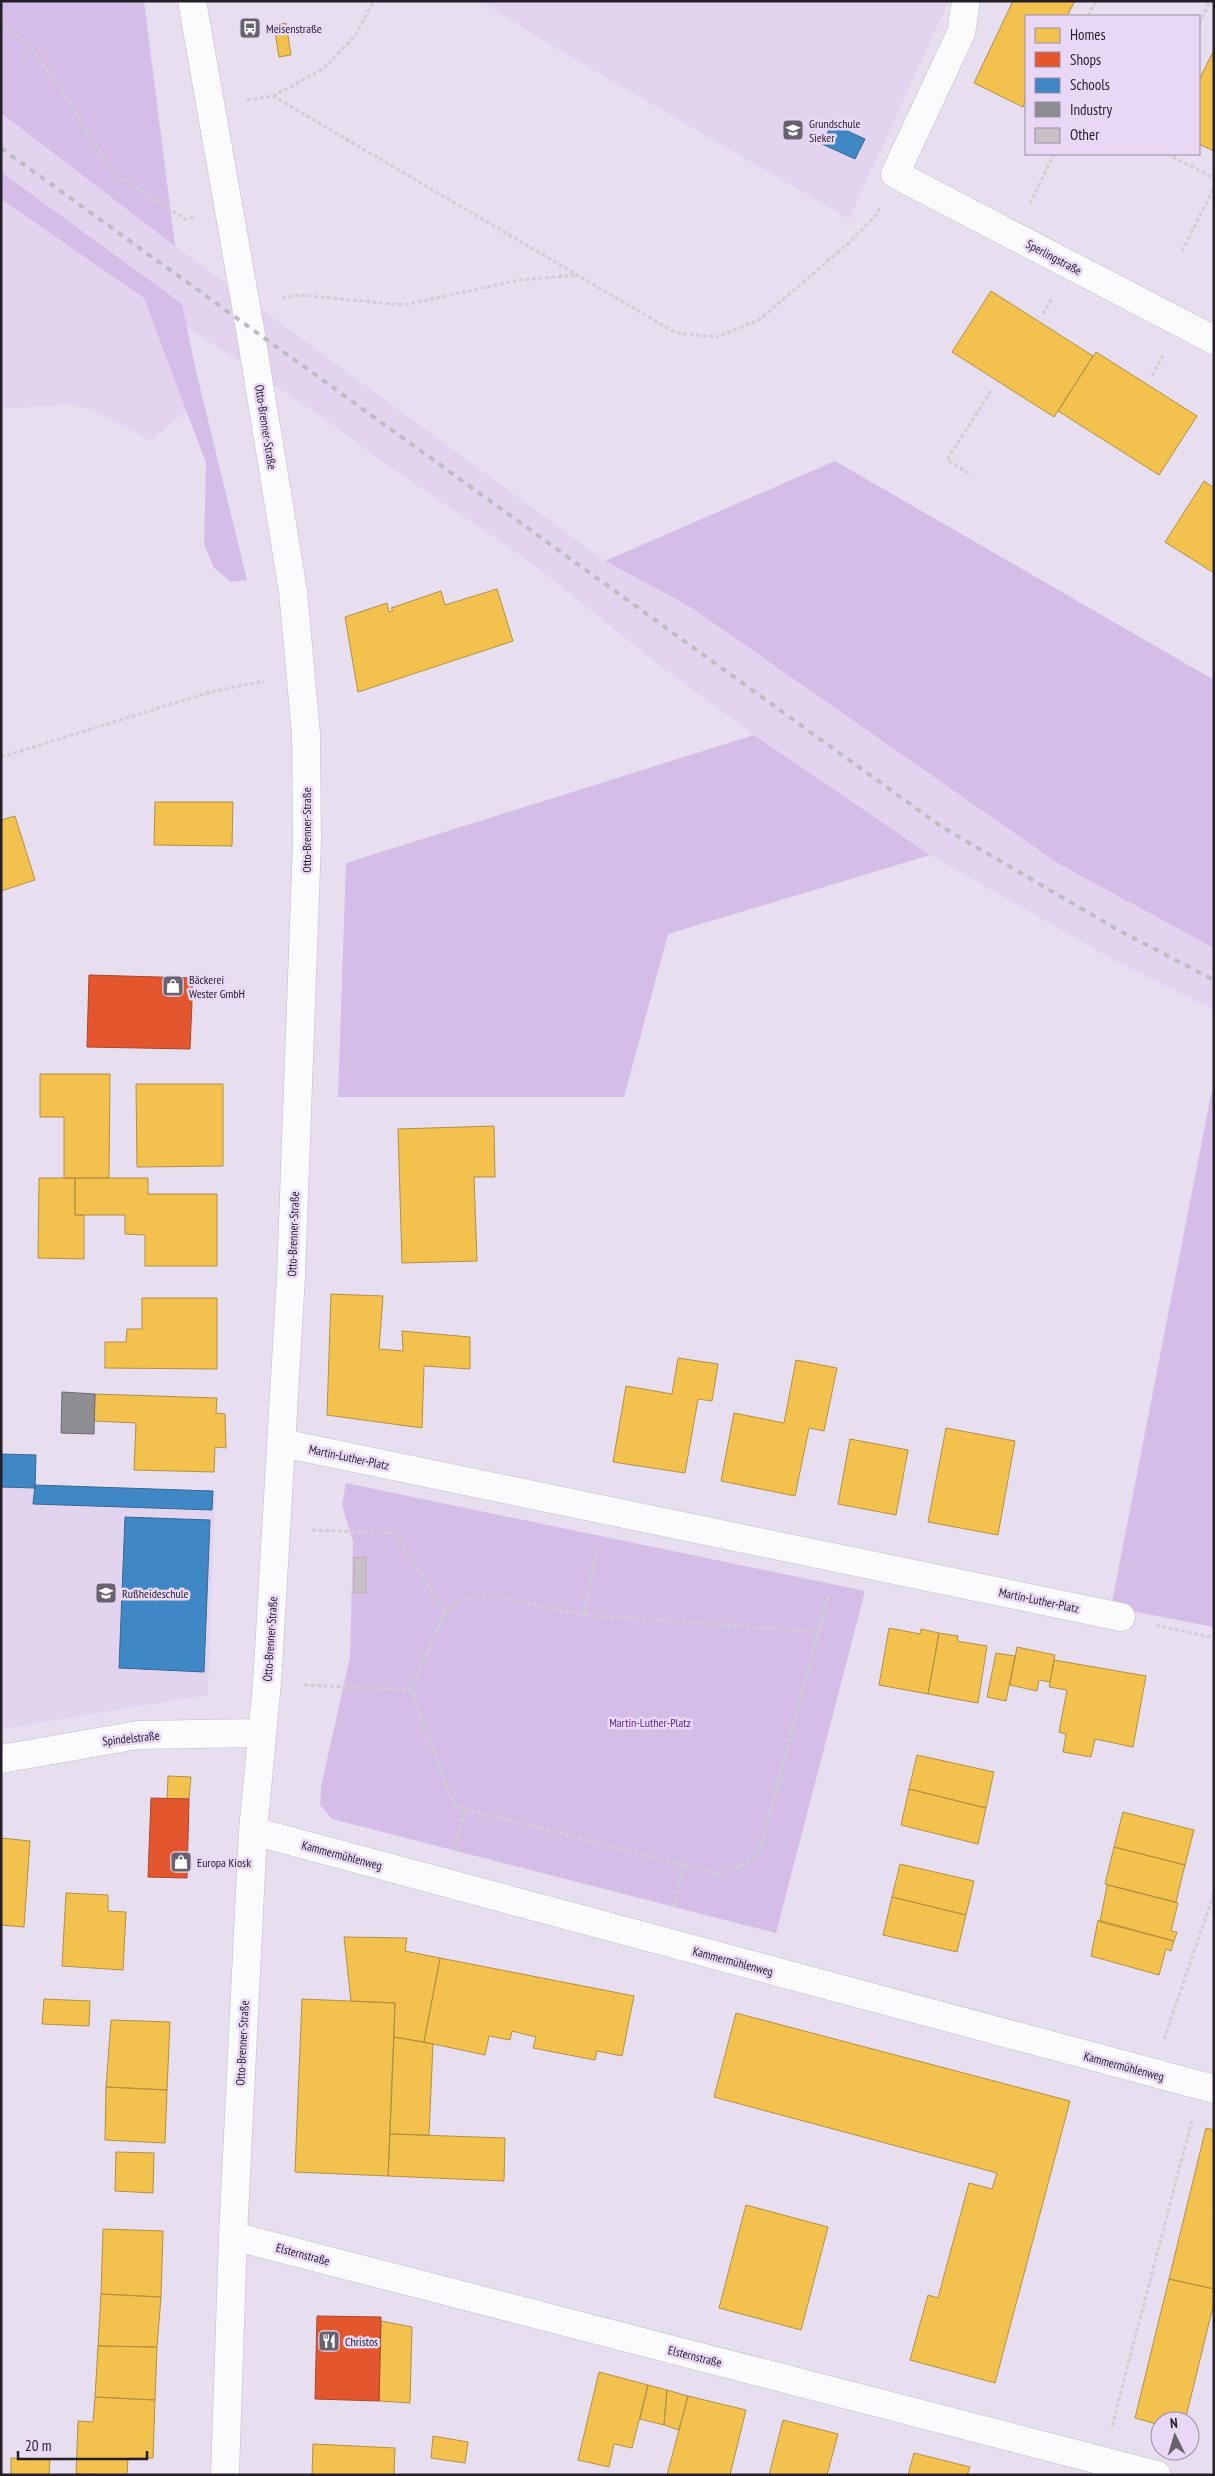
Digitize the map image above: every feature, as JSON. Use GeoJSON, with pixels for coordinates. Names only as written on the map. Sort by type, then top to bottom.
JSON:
{"type":"FeatureCollection","features":[{"type":"Feature","properties":{"kind":"street","name":"Otto-Brenner-Straße"},"geometry":{"type":"LineString","coordinates":[[192,1],[245,304],[292,591],[302,676],[306,734],[307,841],[291,1276],[267,1683],[253,1831],[232,2236],[224,2475]]}},
{"type":"Feature","properties":{"kind":"street"},"geometry":{"type":"LineString","coordinates":[[895,174],[961,33],[966,1]]}},
{"type":"Feature","properties":{"kind":"street","name":"Sperlingstraße"},"geometry":{"type":"LineString","coordinates":[[895,174],[1214,340]]}},
{"type":"Feature","properties":{"kind":"street","name":"Martin-Luther-Platz"},"geometry":{"type":"LineString","coordinates":[[282,1443],[1121,1617]]}},
{"type":"Feature","properties":{"kind":"street","name":"Spindelstraße"},"geometry":{"type":"LineString","coordinates":[[1,1759],[138,1735],[261,1733]]}},
{"type":"Feature","properties":{"kind":"street","name":"Kammermühlenweg"},"geometry":{"type":"LineString","coordinates":[[253,1831],[1207,2088]]}},
{"type":"Feature","properties":{"kind":"street","name":"Elsternstraße"},"geometry":{"type":"LineString","coordinates":[[232,2236],[1157,2475]]}},
{"type":"Feature","properties":{"kind":"path"},"geometry":{"type":"LineString","coordinates":[[210,106],[273,96],[323,69],[354,37],[374,1]]}},
{"type":"Feature","properties":{"kind":"path"},"geometry":{"type":"LineString","coordinates":[[1089,15],[1096,1]]}},
{"type":"Feature","properties":{"kind":"path"},"geometry":{"type":"LineString","coordinates":[[1200,22],[1210,1]]}},
{"type":"Feature","properties":{"kind":"path"},"geometry":{"type":"LineString","coordinates":[[1,22],[29,46],[58,84],[110,171],[185,219],[229,211]]}},
{"type":"Feature","properties":{"kind":"path"},"geometry":{"type":"LineString","coordinates":[[273,96],[676,333],[716,337],[759,320],[850,242],[876,215],[895,174]]}},
{"type":"Feature","properties":{"kind":"path"},"geometry":{"type":"LineString","coordinates":[[1015,236],[1054,155]]}},
{"type":"Feature","properties":{"kind":"path"},"geometry":{"type":"LineString","coordinates":[[1169,155],[1214,178]]}},
{"type":"Feature","properties":{"kind":"path"},"geometry":{"type":"LineString","coordinates":[[1182,251],[1214,188]]}},
{"type":"Feature","properties":{"kind":"path"},"geometry":{"type":"LineString","coordinates":[[245,304],[301,295],[403,305],[520,280],[578,275]]}},
{"type":"Feature","properties":{"kind":"path"},"geometry":{"type":"LineString","coordinates":[[969,473],[947,460],[990,391]]}},
{"type":"Feature","properties":{"kind":"path"},"geometry":{"type":"LineString","coordinates":[[1,757],[207,693],[268,680],[302,676]]}},
{"type":"Feature","properties":{"kind":"path"},"geometry":{"type":"LineString","coordinates":[[584,1615],[606,1510]]}},
{"type":"Feature","properties":{"kind":"path"},"geometry":{"type":"LineString","coordinates":[[277,1528],[395,1533],[445,1612]]}},
{"type":"Feature","properties":{"kind":"path"},"geometry":{"type":"LineString","coordinates":[[489,1595],[584,1615],[818,1632],[760,1850],[752,1860],[737,1868],[718,1874],[460,1807],[455,1804],[411,1690],[445,1612],[463,1598],[489,1595]]}},
{"type":"Feature","properties":{"kind":"path"},"geometry":{"type":"LineString","coordinates":[[1121,1617],[1214,1638]]}},
{"type":"Feature","properties":{"kind":"path"},"geometry":{"type":"LineString","coordinates":[[267,1683],[411,1690]]}},
{"type":"Feature","properties":{"kind":"path"},"geometry":{"type":"LineString","coordinates":[[1152,2073],[1214,1893]]}},
{"type":"Feature","properties":{"kind":"path"},"geometry":{"type":"LineString","coordinates":[[1103,2461],[1207,2088]]}},
{"type":"Feature","properties":{"kind":"shaded area","name":"Grundschule Sieker"},"geometry":{"type":"Polygon","coordinates":[[[481,1],[949,1],[849,219],[544,41],[481,1]]]}},
{"type":"Feature","properties":{"kind":"shaded area"},"geometry":{"type":"Polygon","coordinates":[[[1,113],[175,246],[605,561],[689,606],[1059,864],[1214,948],[1214,1010],[1114,960],[930,855],[754,735],[651,659],[538,568],[500,541],[391,468],[331,423],[145,299],[187,410],[151,441],[91,409],[66,405],[1,409],[1,113]]]}},
{"type":"Feature","properties":{"kind":"shaded area","name":"Rußheideschule"},"geometry":{"type":"Polygon","coordinates":[[[35,1485],[215,1491],[208,1695],[1,1729],[1,1487],[33,1488],[35,1485]]]}},
{"type":"Feature","properties":{"kind":"green space"},"geometry":{"type":"Polygon","coordinates":[[[1,1],[144,1],[175,246],[1,113],[1,1]]]}},
{"type":"Feature","properties":{"kind":"green space"},"geometry":{"type":"Polygon","coordinates":[[[1,172],[182,304],[196,371],[247,580],[231,582],[214,568],[204,544],[206,463],[144,298],[1,199],[1,172]]]}},
{"type":"Feature","properties":{"kind":"green space"},"geometry":{"type":"Polygon","coordinates":[[[835,461],[1214,680],[1214,948],[1059,864],[689,606],[605,561],[835,461]]]}},
{"type":"Feature","properties":{"kind":"green space"},"geometry":{"type":"Polygon","coordinates":[[[754,735],[930,855],[668,934],[624,1097],[338,1097],[346,863],[754,735]]]}},
{"type":"Feature","properties":{"kind":"green space"},"geometry":{"type":"Polygon","coordinates":[[[1214,1079],[1214,1627],[1111,1607],[1214,1079]]]}},
{"type":"Feature","properties":{"kind":"green space","name":"Martin-Luther-Platz"},"geometry":{"type":"Polygon","coordinates":[[[346,1483],[865,1591],[776,1933],[332,1819],[320,1805],[321,1787],[350,1657],[353,1542],[342,1505],[346,1483]]]}},
{"type":"Feature","properties":{"kind":"building: Homes"},"geometry":{"type":"Polygon","coordinates":[[[1013,1],[1075,1],[1068,15],[1025,15],[1025,102],[1023,107],[974,83],[1013,1]]]}},
{"type":"Feature","properties":{"kind":"building: Homes"},"geometry":{"type":"Polygon","coordinates":[[[286,23],[291,55],[279,57],[274,25],[286,23]]]}},
{"type":"Feature","properties":{"kind":"building: Homes"},"geometry":{"type":"Polygon","coordinates":[[[1214,50],[1214,151],[1200,144],[1200,78],[1214,50]]]}},
{"type":"Feature","properties":{"kind":"building: Homes"},"geometry":{"type":"Polygon","coordinates":[[[991,291],[1093,356],[1054,417],[952,352],[991,291]]]}},
{"type":"Feature","properties":{"kind":"building: Homes"},"geometry":{"type":"Polygon","coordinates":[[[1096,352],[1197,416],[1159,475],[1058,411],[1096,352]]]}},
{"type":"Feature","properties":{"kind":"building: Homes"},"geometry":{"type":"Polygon","coordinates":[[[1204,481],[1214,488],[1214,573],[1165,542],[1204,481]]]}},
{"type":"Feature","properties":{"kind":"building: Homes"},"geometry":{"type":"Polygon","coordinates":[[[497,589],[513,641],[358,692],[345,617],[387,603],[389,612],[393,611],[391,608],[441,591],[445,605],[497,589]]]}},
{"type":"Feature","properties":{"kind":"building: Homes"},"geometry":{"type":"Polygon","coordinates":[[[155,802],[233,802],[232,846],[154,845],[155,802]]]}},
{"type":"Feature","properties":{"kind":"building: Homes"},"geometry":{"type":"Polygon","coordinates":[[[15,816],[35,880],[1,891],[1,820],[15,816]]]}},
{"type":"Feature","properties":{"kind":"building: Homes"},"geometry":{"type":"Polygon","coordinates":[[[40,1074],[110,1074],[109,1178],[64,1178],[64,1117],[40,1117],[40,1074]]]}},
{"type":"Feature","properties":{"kind":"building: Homes"},"geometry":{"type":"Polygon","coordinates":[[[136,1084],[223,1084],[223,1166],[137,1167],[136,1084]]]}},
{"type":"Feature","properties":{"kind":"building: Homes"},"geometry":{"type":"Polygon","coordinates":[[[494,1126],[495,1177],[474,1177],[477,1261],[402,1263],[398,1129],[494,1126]]]}},
{"type":"Feature","properties":{"kind":"building: Homes"},"geometry":{"type":"Polygon","coordinates":[[[39,1178],[75,1178],[75,1215],[84,1215],[84,1259],[38,1258],[39,1178]]]}},
{"type":"Feature","properties":{"kind":"building: Homes"},"geometry":{"type":"Polygon","coordinates":[[[75,1178],[148,1178],[148,1194],[217,1194],[217,1266],[145,1266],[145,1235],[125,1234],[125,1215],[75,1215],[75,1178]]]}},
{"type":"Feature","properties":{"kind":"building: Homes"},"geometry":{"type":"Polygon","coordinates":[[[331,1294],[383,1296],[379,1349],[403,1351],[402,1331],[470,1337],[470,1369],[424,1366],[422,1428],[327,1415],[331,1294]]]}},
{"type":"Feature","properties":{"kind":"building: Homes"},"geometry":{"type":"Polygon","coordinates":[[[142,1298],[217,1298],[217,1369],[105,1368],[105,1342],[126,1342],[127,1329],[142,1329],[142,1298]]]}},
{"type":"Feature","properties":{"kind":"building: Homes"},"geometry":{"type":"Polygon","coordinates":[[[678,1358],[718,1364],[712,1401],[698,1399],[685,1473],[613,1462],[626,1386],[672,1394],[678,1358]]]}},
{"type":"Feature","properties":{"kind":"building: Homes"},"geometry":{"type":"Polygon","coordinates":[[[796,1360],[837,1368],[824,1431],[809,1428],[795,1496],[721,1481],[734,1413],[784,1423],[796,1360]]]}},
{"type":"Feature","properties":{"kind":"building: Homes"},"geometry":{"type":"Polygon","coordinates":[[[95,1394],[217,1398],[216,1413],[225,1414],[226,1448],[215,1447],[214,1472],[134,1470],[136,1423],[94,1421],[95,1394]]]}},
{"type":"Feature","properties":{"kind":"building: Homes"},"geometry":{"type":"Polygon","coordinates":[[[946,1428],[1015,1441],[998,1535],[928,1522],[946,1428]]]}},
{"type":"Feature","properties":{"kind":"building: Homes"},"geometry":{"type":"Polygon","coordinates":[[[850,1439],[908,1450],[896,1515],[838,1504],[850,1439]]]}},
{"type":"Feature","properties":{"kind":"building: Homes"},"geometry":{"type":"Polygon","coordinates":[[[889,1628],[920,1634],[921,1629],[939,1633],[928,1694],[879,1685],[889,1628]]]}},
{"type":"Feature","properties":{"kind":"building: Homes"},"geometry":{"type":"Polygon","coordinates":[[[939,1633],[958,1636],[957,1641],[987,1646],[978,1703],[928,1694],[939,1633]]]}},
{"type":"Feature","properties":{"kind":"building: Homes"},"geometry":{"type":"Polygon","coordinates":[[[1017,1647],[1055,1655],[1050,1682],[1039,1680],[1037,1691],[1010,1685],[1017,1647]]]}},
{"type":"Feature","properties":{"kind":"building: Homes"},"geometry":{"type":"Polygon","coordinates":[[[996,1653],[1015,1656],[1006,1701],[987,1697],[996,1653]]]}},
{"type":"Feature","properties":{"kind":"building: Homes"},"geometry":{"type":"Polygon","coordinates":[[[1054,1660],[1146,1676],[1133,1747],[1095,1739],[1091,1757],[1063,1752],[1066,1734],[1059,1732],[1067,1690],[1049,1687],[1054,1660]]]}},
{"type":"Feature","properties":{"kind":"building: Homes"},"geometry":{"type":"Polygon","coordinates":[[[917,1755],[994,1772],[986,1808],[909,1789],[917,1755]]]}},
{"type":"Feature","properties":{"kind":"building: Homes"},"geometry":{"type":"Polygon","coordinates":[[[168,1776],[191,1777],[189,1799],[167,1799],[168,1776]]]}},
{"type":"Feature","properties":{"kind":"building: Homes"},"geometry":{"type":"Polygon","coordinates":[[[909,1789],[986,1808],[978,1844],[901,1825],[909,1789]]]}},
{"type":"Feature","properties":{"kind":"building: Homes"},"geometry":{"type":"Polygon","coordinates":[[[1123,1812],[1194,1830],[1185,1865],[1114,1847],[1123,1812]]]}},
{"type":"Feature","properties":{"kind":"building: Homes"},"geometry":{"type":"Polygon","coordinates":[[[1,1838],[30,1841],[24,1927],[1,1925],[1,1838]]]}},
{"type":"Feature","properties":{"kind":"building: Homes"},"geometry":{"type":"Polygon","coordinates":[[[1114,1847],[1185,1865],[1176,1902],[1105,1884],[1114,1847]]]}},
{"type":"Feature","properties":{"kind":"building: Homes"},"geometry":{"type":"Polygon","coordinates":[[[900,1864],[974,1881],[966,1915],[892,1897],[900,1864]]]}},
{"type":"Feature","properties":{"kind":"building: Homes"},"geometry":{"type":"Polygon","coordinates":[[[1107,1885],[1178,1903],[1171,1931],[1177,1932],[1174,1941],[1100,1922],[1107,1885]]]}},
{"type":"Feature","properties":{"kind":"building: Homes"},"geometry":{"type":"Polygon","coordinates":[[[66,1893],[108,1895],[108,1911],[126,1912],[123,1970],[62,1966],[66,1893]]]}},
{"type":"Feature","properties":{"kind":"building: Homes"},"geometry":{"type":"Polygon","coordinates":[[[892,1897],[966,1915],[957,1952],[883,1935],[892,1897]]]}},
{"type":"Feature","properties":{"kind":"building: Homes"},"geometry":{"type":"Polygon","coordinates":[[[1098,1920],[1174,1941],[1171,1951],[1166,1949],[1159,1975],[1091,1956],[1098,1920]]]}},
{"type":"Feature","properties":{"kind":"building: Homes"},"geometry":{"type":"Polygon","coordinates":[[[344,1937],[407,1938],[405,1951],[440,1958],[424,2042],[394,2037],[395,2003],[351,2001],[344,1937]]]}},
{"type":"Feature","properties":{"kind":"building: Homes"},"geometry":{"type":"Polygon","coordinates":[[[440,1958],[634,1996],[622,2056],[597,2051],[595,2060],[533,2048],[536,2037],[512,2031],[510,2040],[489,2036],[485,2055],[424,2042],[440,1958]]]}},
{"type":"Feature","properties":{"kind":"building: Homes"},"geometry":{"type":"Polygon","coordinates":[[[44,1999],[90,2001],[89,2026],[42,2024],[44,1999]]]}},
{"type":"Feature","properties":{"kind":"building: Homes"},"geometry":{"type":"Polygon","coordinates":[[[302,1999],[395,2003],[388,2176],[295,2172],[302,1999]]]}},
{"type":"Feature","properties":{"kind":"building: Homes"},"geometry":{"type":"Polygon","coordinates":[[[736,2013],[1070,2101],[995,2383],[910,2360],[928,2295],[938,2298],[969,2183],[992,2189],[997,2173],[714,2097],[736,2013]]]}},
{"type":"Feature","properties":{"kind":"building: Homes"},"geometry":{"type":"Polygon","coordinates":[[[111,2020],[170,2022],[167,2090],[106,2087],[111,2020]]]}},
{"type":"Feature","properties":{"kind":"building: Homes"},"geometry":{"type":"Polygon","coordinates":[[[394,2037],[433,2044],[429,2135],[390,2134],[394,2037]]]}},
{"type":"Feature","properties":{"kind":"building: Homes"},"geometry":{"type":"Polygon","coordinates":[[[106,2087],[167,2090],[165,2143],[105,2140],[106,2087]]]}},
{"type":"Feature","properties":{"kind":"building: Homes"},"geometry":{"type":"Polygon","coordinates":[[[1206,2128],[1214,2130],[1214,2289],[1169,2279],[1206,2128]]]}},
{"type":"Feature","properties":{"kind":"building: Homes"},"geometry":{"type":"Polygon","coordinates":[[[390,2134],[505,2138],[504,2181],[388,2176],[390,2134]]]}},
{"type":"Feature","properties":{"kind":"building: Homes"},"geometry":{"type":"Polygon","coordinates":[[[116,2152],[154,2153],[153,2193],[115,2191],[116,2152]]]}},
{"type":"Feature","properties":{"kind":"building: Homes"},"geometry":{"type":"Polygon","coordinates":[[[746,2205],[828,2227],[801,2330],[719,2308],[746,2205]]]}},
{"type":"Feature","properties":{"kind":"building: Homes"},"geometry":{"type":"Polygon","coordinates":[[[103,2229],[163,2231],[161,2297],[101,2294],[103,2229]]]}},
{"type":"Feature","properties":{"kind":"building: Homes"},"geometry":{"type":"Polygon","coordinates":[[[1169,2279],[1214,2289],[1214,2302],[1187,2411],[1150,2411],[1150,2422],[1135,2418],[1169,2279]]]}},
{"type":"Feature","properties":{"kind":"building: Homes"},"geometry":{"type":"Polygon","coordinates":[[[101,2294],[161,2297],[157,2347],[98,2346],[101,2294]]]}},
{"type":"Feature","properties":{"kind":"building: Homes"},"geometry":{"type":"Polygon","coordinates":[[[381,2321],[412,2327],[410,2403],[379,2401],[381,2321]]]}},
{"type":"Feature","properties":{"kind":"building: Homes"},"geometry":{"type":"Polygon","coordinates":[[[98,2346],[157,2347],[155,2400],[95,2397],[98,2346]]]}},
{"type":"Feature","properties":{"kind":"building: Homes"},"geometry":{"type":"Polygon","coordinates":[[[599,2372],[648,2385],[632,2448],[614,2444],[609,2467],[578,2460],[599,2372]]]}},
{"type":"Feature","properties":{"kind":"building: Homes"},"geometry":{"type":"Polygon","coordinates":[[[648,2385],[667,2390],[664,2425],[640,2419],[648,2385]]]}},
{"type":"Feature","properties":{"kind":"building: Homes"},"geometry":{"type":"Polygon","coordinates":[[[667,2390],[688,2396],[679,2430],[664,2425],[667,2390]]]}},
{"type":"Feature","properties":{"kind":"building: Homes"},"geometry":{"type":"Polygon","coordinates":[[[688,2396],[746,2410],[730,2475],[667,2475],[688,2396]]]}},
{"type":"Feature","properties":{"kind":"building: Homes"},"geometry":{"type":"Polygon","coordinates":[[[95,2397],[155,2400],[153,2458],[128,2458],[127,2475],[76,2474],[78,2421],[93,2422],[95,2397]]]}},
{"type":"Feature","properties":{"kind":"building: Homes"},"geometry":{"type":"Polygon","coordinates":[[[783,2420],[838,2434],[827,2475],[769,2475],[783,2420]]]}},
{"type":"Feature","properties":{"kind":"building: Homes"},"geometry":{"type":"Polygon","coordinates":[[[433,2436],[468,2442],[465,2463],[431,2458],[433,2436]]]}},
{"type":"Feature","properties":{"kind":"building: Homes"},"geometry":{"type":"Polygon","coordinates":[[[313,2444],[395,2448],[394,2475],[312,2475],[313,2444]]]}},
{"type":"Feature","properties":{"kind":"building: Homes"},"geometry":{"type":"Polygon","coordinates":[[[914,2453],[970,2467],[967,2475],[908,2475],[914,2453]]]}},
{"type":"Feature","properties":{"kind":"building: Homes"},"geometry":{"type":"Polygon","coordinates":[[[11,2458],[50,2459],[49,2475],[11,2475],[11,2458]]]}},
{"type":"Feature","properties":{"kind":"building: Shops"},"geometry":{"type":"Polygon","coordinates":[[[89,975],[193,978],[190,1049],[87,1047],[89,975]]]}},
{"type":"Feature","properties":{"kind":"building: Shops"},"geometry":{"type":"Polygon","coordinates":[[[151,1798],[189,1799],[187,1878],[148,1877],[151,1798]]]}},
{"type":"Feature","properties":{"kind":"building: Shops"},"geometry":{"type":"Polygon","coordinates":[[[317,2316],[381,2317],[379,2401],[315,2399],[317,2316]]]}},
{"type":"Feature","properties":{"kind":"building: Schools"},"geometry":{"type":"Polygon","coordinates":[[[832,124],[865,139],[855,159],[822,144],[832,124]]]}},
{"type":"Feature","properties":{"kind":"building: Schools"},"geometry":{"type":"Polygon","coordinates":[[[1,1454],[36,1455],[35,1488],[1,1487],[1,1454]]]}},
{"type":"Feature","properties":{"kind":"building: Schools"},"geometry":{"type":"Polygon","coordinates":[[[35,1485],[213,1491],[212,1510],[33,1504],[35,1485]]]}},
{"type":"Feature","properties":{"kind":"building: Schools"},"geometry":{"type":"Polygon","coordinates":[[[125,1517],[210,1520],[204,1672],[119,1668],[125,1517]]]}},
{"type":"Feature","properties":{"kind":"building: Industry"},"geometry":{"type":"Polygon","coordinates":[[[62,1392],[95,1394],[94,1434],[61,1433],[62,1392]]]}},
{"type":"Feature","properties":{"kind":"building: Other"},"geometry":{"type":"Polygon","coordinates":[[[366,1557],[366,1593],[354,1593],[354,1558],[366,1557]]]}},
{"type":"Feature","properties":{"kind":"railway"},"geometry":{"type":"LineString","coordinates":[[1,148],[942,827],[1118,930],[1214,980]]}},
{"type":"Feature","properties":{"kind":"place","name":"Meisenstraße"},"geometry":{"type":"Point","coordinates":[250,28]}},
{"type":"Feature","properties":{"kind":"place","name":"Grundschule Sieker"},"geometry":{"type":"Point","coordinates":[793,130]}},
{"type":"Feature","properties":{"kind":"place","name":"Bäckerei Wester GmbH"},"geometry":{"type":"Point","coordinates":[173,986]}},
{"type":"Feature","properties":{"kind":"place","name":"Rußheideschule"},"geometry":{"type":"Point","coordinates":[106,1593]}},
{"type":"Feature","properties":{"kind":"place","name":"Europa Kiosk"},"geometry":{"type":"Point","coordinates":[181,1862]}},
{"type":"Feature","properties":{"kind":"place","name":"Christos"},"geometry":{"type":"Point","coordinates":[329,2341]}}]}
